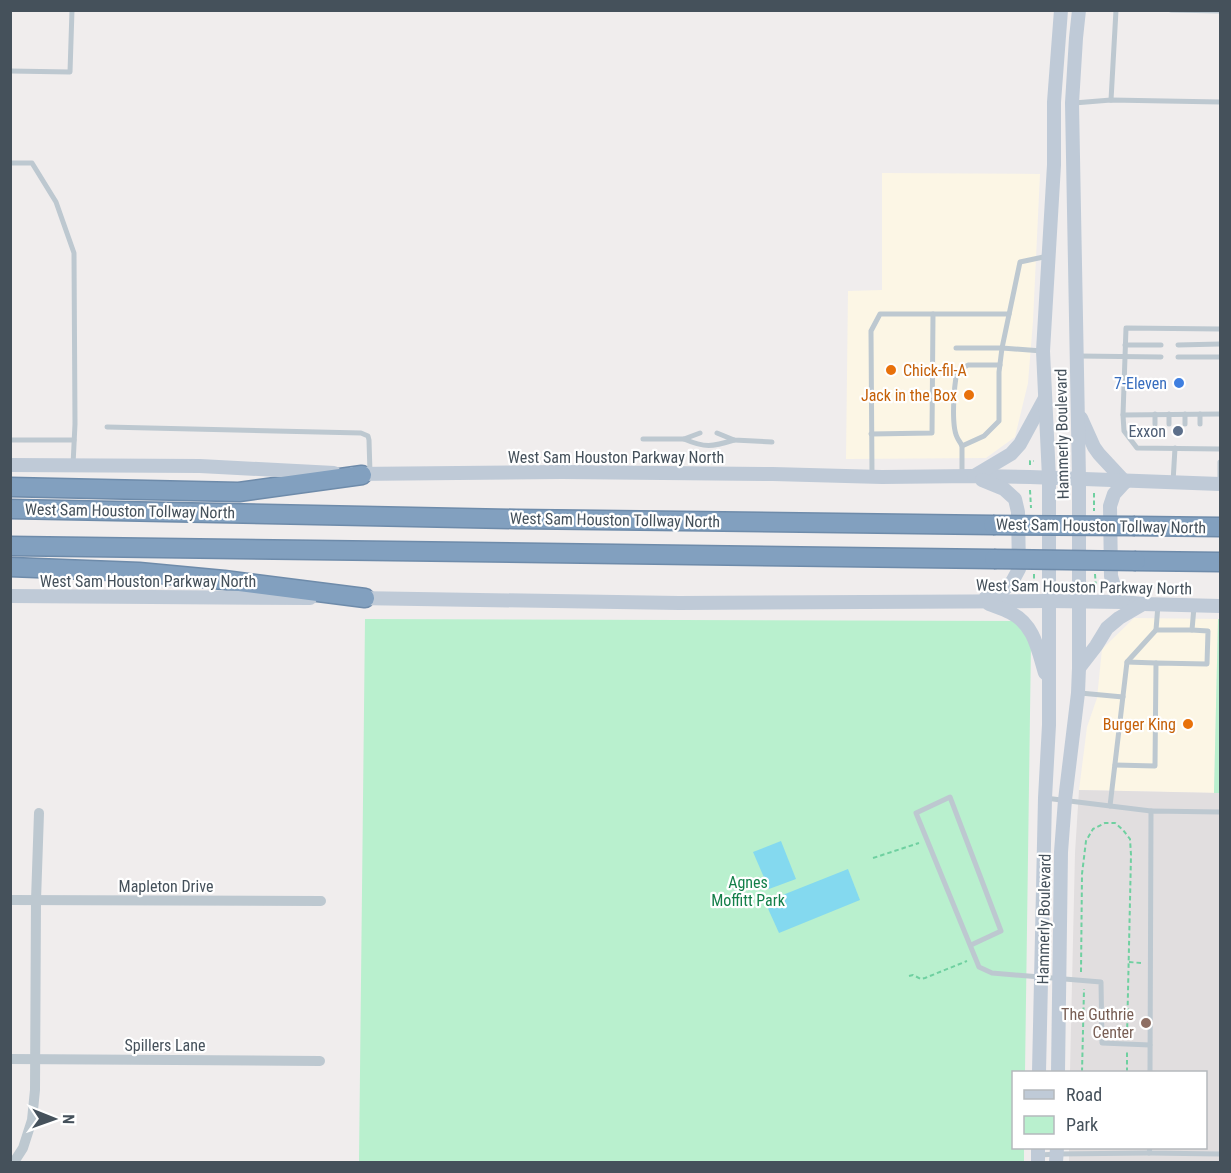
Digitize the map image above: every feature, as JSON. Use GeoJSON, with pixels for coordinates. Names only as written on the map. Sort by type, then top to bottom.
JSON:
{"type":"FeatureCollection","features":[{"type":"Feature","properties":{"kind":"highway"},"geometry":{"type":"LineString","coordinates":[[10,487],[238,492],[366,474]]}},
{"type":"Feature","properties":{"kind":"highway","name":"West Sam Houston Tollway North"},"geometry":{"type":"LineString","coordinates":[[10,509],[504,519],[1221,527]]}},
{"type":"Feature","properties":{"kind":"highway","name":"West Sam Houston Tollway North"},"geometry":{"type":"LineString","coordinates":[[10,546],[1221,562]]}},
{"type":"Feature","properties":{"kind":"highway"},"geometry":{"type":"LineString","coordinates":[[10,567],[150,573],[365,598]]}},
{"type":"Feature","properties":{"kind":"main road","name":"Hammerly Boulevard"},"geometry":{"type":"LineString","coordinates":[[1039,1071],[1045,798],[1049,725],[1049,478],[1043,351],[1050,256],[1054,102],[1061,10]]}},
{"type":"Feature","properties":{"kind":"main road","name":"Hammerly Boulevard"},"geometry":{"type":"LineString","coordinates":[[1058,1071],[1061,852],[1079,668],[1079,479],[1072,103],[1079,10]]}},
{"type":"Feature","properties":{"kind":"main road"},"geometry":{"type":"LineString","coordinates":[[968,476],[1011,454],[1020,444],[1046,397]]}},
{"type":"Feature","properties":{"kind":"main road"},"geometry":{"type":"LineString","coordinates":[[1078,410],[1094,447],[1103,460],[1125,482],[1114,494],[1110,506],[1111,576],[1115,590],[1123,602]]}},
{"type":"Feature","properties":{"kind":"main road","name":"West Sam Houston Parkway North"},"geometry":{"type":"LineString","coordinates":[[10,465],[200,466],[366,474],[562,472],[872,477],[968,476],[1220,484]]}},
{"type":"Feature","properties":{"kind":"main road"},"geometry":{"type":"LineString","coordinates":[[968,476],[1004,489],[1015,499],[1018,512],[1019,568],[1012,582],[1002,591],[979,601]]}},
{"type":"Feature","properties":{"kind":"main road","name":"West Sam Houston Parkway North"},"geometry":{"type":"LineString","coordinates":[[10,597],[365,598],[679,603],[1049,601],[1221,606]]}},
{"type":"Feature","properties":{"kind":"main road"},"geometry":{"type":"LineString","coordinates":[[979,601],[1013,613],[1027,625],[1034,635],[1049,686]]}},
{"type":"Feature","properties":{"kind":"main road"},"geometry":{"type":"LineString","coordinates":[[1079,668],[1107,628],[1143,604]]}},
{"type":"Feature","properties":{"kind":"street"},"geometry":{"type":"LineString","coordinates":[[15,1162],[32,1120],[35,1090],[39,813]]}},
{"type":"Feature","properties":{"kind":"street","name":"Mapleton Drive"},"geometry":{"type":"LineString","coordinates":[[10,900],[321,901]]}},
{"type":"Feature","properties":{"kind":"street","name":"Spillers Lane"},"geometry":{"type":"LineString","coordinates":[[10,1059],[320,1060]]}},
{"type":"Feature","properties":{"kind":"lane"},"geometry":{"type":"LineString","coordinates":[[10,71],[70,72],[72,10]]}},
{"type":"Feature","properties":{"kind":"lane"},"geometry":{"type":"LineString","coordinates":[[1111,99],[1116,10]]}},
{"type":"Feature","properties":{"kind":"lane"},"geometry":{"type":"LineString","coordinates":[[1171,10],[1221,11]]}},
{"type":"Feature","properties":{"kind":"lane"},"geometry":{"type":"LineString","coordinates":[[1072,103],[1111,99],[1221,102]]}},
{"type":"Feature","properties":{"kind":"lane"},"geometry":{"type":"LineString","coordinates":[[10,163],[32,163],[56,202],[74,253],[73,465]]}},
{"type":"Feature","properties":{"kind":"lane"},"geometry":{"type":"LineString","coordinates":[[962,446],[984,436],[999,421],[1002,348],[1020,262],[1050,256]]}},
{"type":"Feature","properties":{"kind":"lane"},"geometry":{"type":"LineString","coordinates":[[872,477],[871,331],[880,314],[1009,314]]}},
{"type":"Feature","properties":{"kind":"lane"},"geometry":{"type":"LineString","coordinates":[[872,434],[932,433],[933,314]]}},
{"type":"Feature","properties":{"kind":"lane"},"geometry":{"type":"LineString","coordinates":[[1221,329],[1126,328],[1123,415],[1124,431],[1137,448],[1221,449]]}},
{"type":"Feature","properties":{"kind":"lane"},"geometry":{"type":"LineString","coordinates":[[1178,345],[1221,344]]}},
{"type":"Feature","properties":{"kind":"lane"},"geometry":{"type":"LineString","coordinates":[[1125,345],[1161,345]]}},
{"type":"Feature","properties":{"kind":"lane"},"geometry":{"type":"LineString","coordinates":[[956,348],[1043,351]]}},
{"type":"Feature","properties":{"kind":"lane"},"geometry":{"type":"LineString","coordinates":[[1077,356],[1161,357]]}},
{"type":"Feature","properties":{"kind":"lane"},"geometry":{"type":"LineString","coordinates":[[1178,357],[1221,357]]}},
{"type":"Feature","properties":{"kind":"lane"},"geometry":{"type":"LineString","coordinates":[[968,476],[962,446],[956,436],[955,427],[957,372],[968,365],[1000,365]]}},
{"type":"Feature","properties":{"kind":"lane"},"geometry":{"type":"LineString","coordinates":[[1155,414],[1155,423]]}},
{"type":"Feature","properties":{"kind":"lane"},"geometry":{"type":"LineString","coordinates":[[1169,414],[1169,424]]}},
{"type":"Feature","properties":{"kind":"lane"},"geometry":{"type":"LineString","coordinates":[[1185,414],[1185,424]]}},
{"type":"Feature","properties":{"kind":"lane"},"geometry":{"type":"LineString","coordinates":[[1200,414],[1200,424]]}},
{"type":"Feature","properties":{"kind":"lane"},"geometry":{"type":"LineString","coordinates":[[1123,415],[1221,414]]}},
{"type":"Feature","properties":{"kind":"lane"},"geometry":{"type":"LineString","coordinates":[[107,427],[362,434],[368,436],[369,440],[366,474]]}},
{"type":"Feature","properties":{"kind":"lane"},"geometry":{"type":"LineString","coordinates":[[644,439],[684,439],[700,433]]}},
{"type":"Feature","properties":{"kind":"lane"},"geometry":{"type":"LineString","coordinates":[[717,433],[734,440],[772,442]]}},
{"type":"Feature","properties":{"kind":"lane"},"geometry":{"type":"LineString","coordinates":[[1154,438],[1154,448]]}},
{"type":"Feature","properties":{"kind":"lane"},"geometry":{"type":"LineString","coordinates":[[684,439],[698,446],[716,446],[734,440]]}},
{"type":"Feature","properties":{"kind":"lane"},"geometry":{"type":"LineString","coordinates":[[1169,439],[1172,448],[1173,483]]}},
{"type":"Feature","properties":{"kind":"lane"},"geometry":{"type":"LineString","coordinates":[[1184,448],[1185,439]]}},
{"type":"Feature","properties":{"kind":"lane"},"geometry":{"type":"LineString","coordinates":[[1199,448],[1200,439]]}},
{"type":"Feature","properties":{"kind":"lane"},"geometry":{"type":"LineString","coordinates":[[10,440],[74,440]]}},
{"type":"Feature","properties":{"kind":"lane"},"geometry":{"type":"LineString","coordinates":[[1220,484],[1221,462]]}},
{"type":"Feature","properties":{"kind":"lane"},"geometry":{"type":"LineString","coordinates":[[1110,806],[1127,662],[1156,630],[1158,605]]}},
{"type":"Feature","properties":{"kind":"lane"},"geometry":{"type":"LineString","coordinates":[[1192,630],[1195,606]]}},
{"type":"Feature","properties":{"kind":"lane"},"geometry":{"type":"LineString","coordinates":[[1127,662],[1207,664],[1208,632],[1156,630]]}},
{"type":"Feature","properties":{"kind":"lane"},"geometry":{"type":"LineString","coordinates":[[1115,765],[1155,766],[1156,663]]}},
{"type":"Feature","properties":{"kind":"lane"},"geometry":{"type":"LineString","coordinates":[[1078,693],[1123,697]]}},
{"type":"Feature","properties":{"kind":"lane"},"geometry":{"type":"LineString","coordinates":[[971,945],[1001,931],[950,797],[916,813],[979,967],[992,974],[1101,982],[1102,1043],[1150,1045]]}},
{"type":"Feature","properties":{"kind":"lane"},"geometry":{"type":"LineString","coordinates":[[1045,798],[1151,811],[1221,812]]}},
{"type":"Feature","properties":{"kind":"lane"},"geometry":{"type":"LineString","coordinates":[[1150,1071],[1151,811]]}},
{"type":"Feature","properties":{"kind":"lane"},"geometry":{"type":"LineString","coordinates":[[1038,1155],[1149,1150],[1221,1154]]}},
{"type":"Feature","properties":{"kind":"path"},"geometry":{"type":"LineString","coordinates":[[1030,465],[1030,461],[1034,461]]}},
{"type":"Feature","properties":{"kind":"path"},"geometry":{"type":"LineString","coordinates":[[1082,1071],[1084,987],[1080,967],[1082,874],[1086,841],[1093,829],[1105,823],[1115,823],[1130,839],[1126,1071]]}},
{"type":"Feature","properties":{"kind":"path"},"geometry":{"type":"LineString","coordinates":[[873,858],[928,840]]}},
{"type":"Feature","properties":{"kind":"path"},"geometry":{"type":"LineString","coordinates":[[909,976],[925,978],[975,957]]}},
{"type":"Feature","properties":{"kind":"path"},"geometry":{"type":"LineString","coordinates":[[1128,962],[1150,963]]}},
{"type":"Feature","properties":{"kind":"shaded area"},"geometry":{"type":"Polygon","coordinates":[[[882,173],[1040,174],[1028,383],[1015,437],[986,458],[846,459],[848,291],[882,290],[882,173]]]}},
{"type":"Feature","properties":{"kind":"shaded area"},"geometry":{"type":"Polygon","coordinates":[[[1134,618],[1218,619],[1214,793],[1079,790],[1087,727],[1097,698],[1102,649],[1134,618]]]}},
{"type":"Feature","properties":{"kind":"shaded area","name":"The Guthrie Center"},"geometry":{"type":"Polygon","coordinates":[[[1079,790],[1220,793],[1220,1162],[1069,1162],[1069,1149],[1207,1149],[1207,1071],[1070,1071],[1075,853],[1079,790]]]}},
{"type":"Feature","properties":{"kind":"green space","name":"Agnes Moffitt Park"},"geometry":{"type":"Polygon","coordinates":[[[365,619],[1015,621],[1031,642],[1025,1071],[1012,1071],[1012,1149],[1024,1149],[1024,1162],[359,1162],[365,619]]]}},
{"type":"Feature","properties":{"kind":"green space"},"geometry":{"type":"Polygon","coordinates":[[[1218,619],[1220,619],[1220,793],[1214,793],[1218,619]]]}},
{"type":"Feature","properties":{"kind":"water"},"geometry":{"type":"Polygon","coordinates":[[[781,841],[796,879],[769,889],[753,852],[781,841]]]}},
{"type":"Feature","properties":{"kind":"water"},"geometry":{"type":"Polygon","coordinates":[[[848,869],[860,900],[779,933],[765,902],[848,869]]]}},
{"type":"Feature","properties":{"kind":"place","name":"Chick-fil-A"},"geometry":{"type":"Point","coordinates":[891,370]}},
{"type":"Feature","properties":{"kind":"place","name":"7-Eleven"},"geometry":{"type":"Point","coordinates":[1179,383]}},
{"type":"Feature","properties":{"kind":"place","name":"Jack in the Box"},"geometry":{"type":"Point","coordinates":[969,395]}},
{"type":"Feature","properties":{"kind":"place","name":"Exxon"},"geometry":{"type":"Point","coordinates":[1178,431]}},
{"type":"Feature","properties":{"kind":"place","name":"Burger King"},"geometry":{"type":"Point","coordinates":[1188,724]}},
{"type":"Feature","properties":{"kind":"place","name":"The Guthrie Center"},"geometry":{"type":"Point","coordinates":[1146,1023]}}]}
